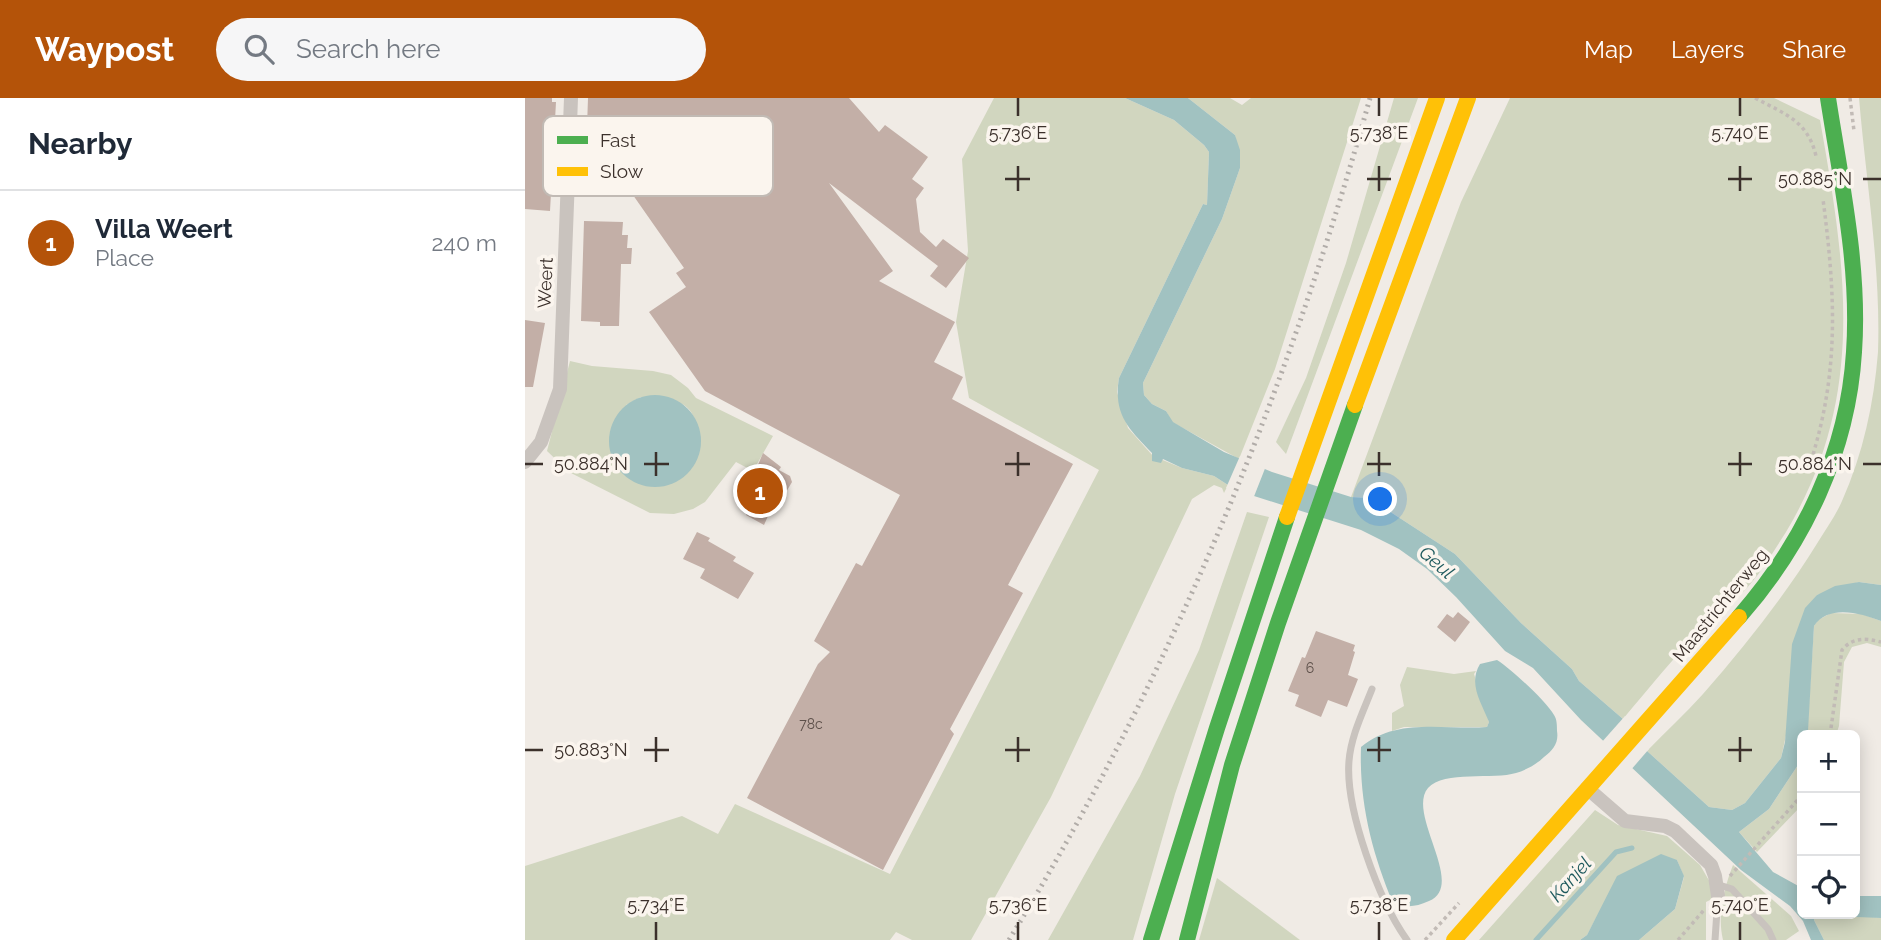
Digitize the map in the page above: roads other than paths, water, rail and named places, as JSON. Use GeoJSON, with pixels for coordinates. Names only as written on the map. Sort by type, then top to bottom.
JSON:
{"type":"FeatureCollection","features":[{"type":"Feature","properties":{"kind":"main road"},"geometry":{"type":"LineString","coordinates":[[1151,940],[1189,810],[1302,470],[1437,98]]}},
{"type":"Feature","properties":{"kind":"main road"},"geometry":{"type":"LineString","coordinates":[[1187,940],[1232,765],[1329,477],[1468,98]]}},
{"type":"Feature","properties":{"kind":"main road"},"geometry":{"type":"LineString","coordinates":[[1456,133],[1479,98]]}},
{"type":"Feature","properties":{"kind":"main road","name":"Maastrichterweg"},"geometry":{"type":"LineString","coordinates":[[1454,940],[1755,599],[1805,524],[1815,503],[1841,435],[1851,374],[1855,313],[1848,230],[1828,98]]}},
{"type":"Feature","properties":{"kind":"street","name":"Weert"},"geometry":{"type":"LineString","coordinates":[[570,116],[571,98]]}},
{"type":"Feature","properties":{"kind":"street","name":"Weert"},"geometry":{"type":"LineString","coordinates":[[525,462],[541,442],[560,389],[567,196]]}},
{"type":"Feature","properties":{"kind":"street"},"geometry":{"type":"LineString","coordinates":[[1587,788],[1625,821],[1665,826],[1675,831],[1711,865],[1717,890]]}},
{"type":"Feature","properties":{"kind":"lane"},"geometry":{"type":"LineString","coordinates":[[1372,688],[1353,741],[1349,761],[1350,786],[1357,821],[1375,876],[1407,940]]}},
{"type":"Feature","properties":{"kind":"lane"},"geometry":{"type":"LineString","coordinates":[[1715,940],[1717,890],[1732,889],[1768,929],[1773,940]]}},
{"type":"Feature","properties":{"kind":"water","name":"Geul"},"geometry":{"type":"Polygon","coordinates":[[[1125,98],[1188,98],[1235,135],[1240,150],[1240,168],[1222,219],[1143,383],[1144,395],[1152,404],[1166,411],[1173,422],[1224,452],[1272,472],[1351,497],[1369,498],[1455,554],[1521,623],[1572,669],[1579,681],[1623,719],[1647,751],[1709,807],[1732,810],[1745,803],[1781,758],[1785,742],[1792,644],[1805,608],[1817,595],[1835,586],[1859,582],[1881,585],[1881,621],[1845,612],[1828,615],[1814,626],[1808,730],[1797,730],[1797,767],[1769,809],[1739,832],[1773,872],[1797,885],[1797,914],[1741,870],[1581,720],[1533,668],[1505,651],[1427,569],[1399,549],[1361,530],[1254,496],[1214,476],[1182,468],[1163,459],[1161,463],[1152,461],[1152,453],[1130,428],[1121,412],[1118,391],[1119,378],[1203,204],[1207,205],[1209,152],[1174,120],[1125,98]]]}},
{"type":"Feature","properties":{"kind":"water"},"geometry":{"type":"Polygon","coordinates":[[[655,395],[681,403],[693,415],[701,441],[693,467],[681,479],[655,487],[629,479],[617,467],[609,441],[617,415],[629,403],[655,395]]]}},
{"type":"Feature","properties":{"kind":"water"},"geometry":{"type":"Polygon","coordinates":[[[1497,660],[1511,670],[1550,709],[1556,721],[1556,743],[1541,760],[1520,772],[1445,779],[1428,788],[1423,800],[1424,814],[1440,865],[1442,880],[1439,893],[1429,901],[1415,906],[1393,903],[1368,827],[1362,788],[1361,747],[1375,738],[1405,728],[1487,727],[1489,722],[1477,693],[1475,679],[1480,664],[1497,660]]]}},
{"type":"Feature","properties":{"kind":"water"},"geometry":{"type":"Polygon","coordinates":[[[1661,854],[1677,860],[1684,876],[1675,909],[1639,940],[1580,940],[1587,935],[1617,876],[1661,854]]]}},
{"type":"Feature","properties":{"kind":"water"},"geometry":{"type":"Polygon","coordinates":[[[1860,896],[1881,896],[1881,918],[1860,917],[1860,896]]]}},
{"type":"Feature","properties":{"kind":"water"},"geometry":{"type":"Polygon","coordinates":[[[1801,919],[1814,919],[1824,940],[1811,940],[1801,919]]]}},
{"type":"Feature","properties":{"kind":"waterway","name":"Kanjel"},"geometry":{"type":"LineString","coordinates":[[1536,940],[1616,852],[1632,848]]}},
{"type":"Feature","properties":{"kind":"railway"},"geometry":{"type":"LineString","coordinates":[[1009,940],[1067,841],[1121,740],[1219,531],[1262,425],[1301,317],[1338,208],[1370,98]]}},
{"type":"Feature","properties":{"kind":"place","name":"Villa Weert"},"geometry":{"type":"Point","coordinates":[760,491]}}]}
